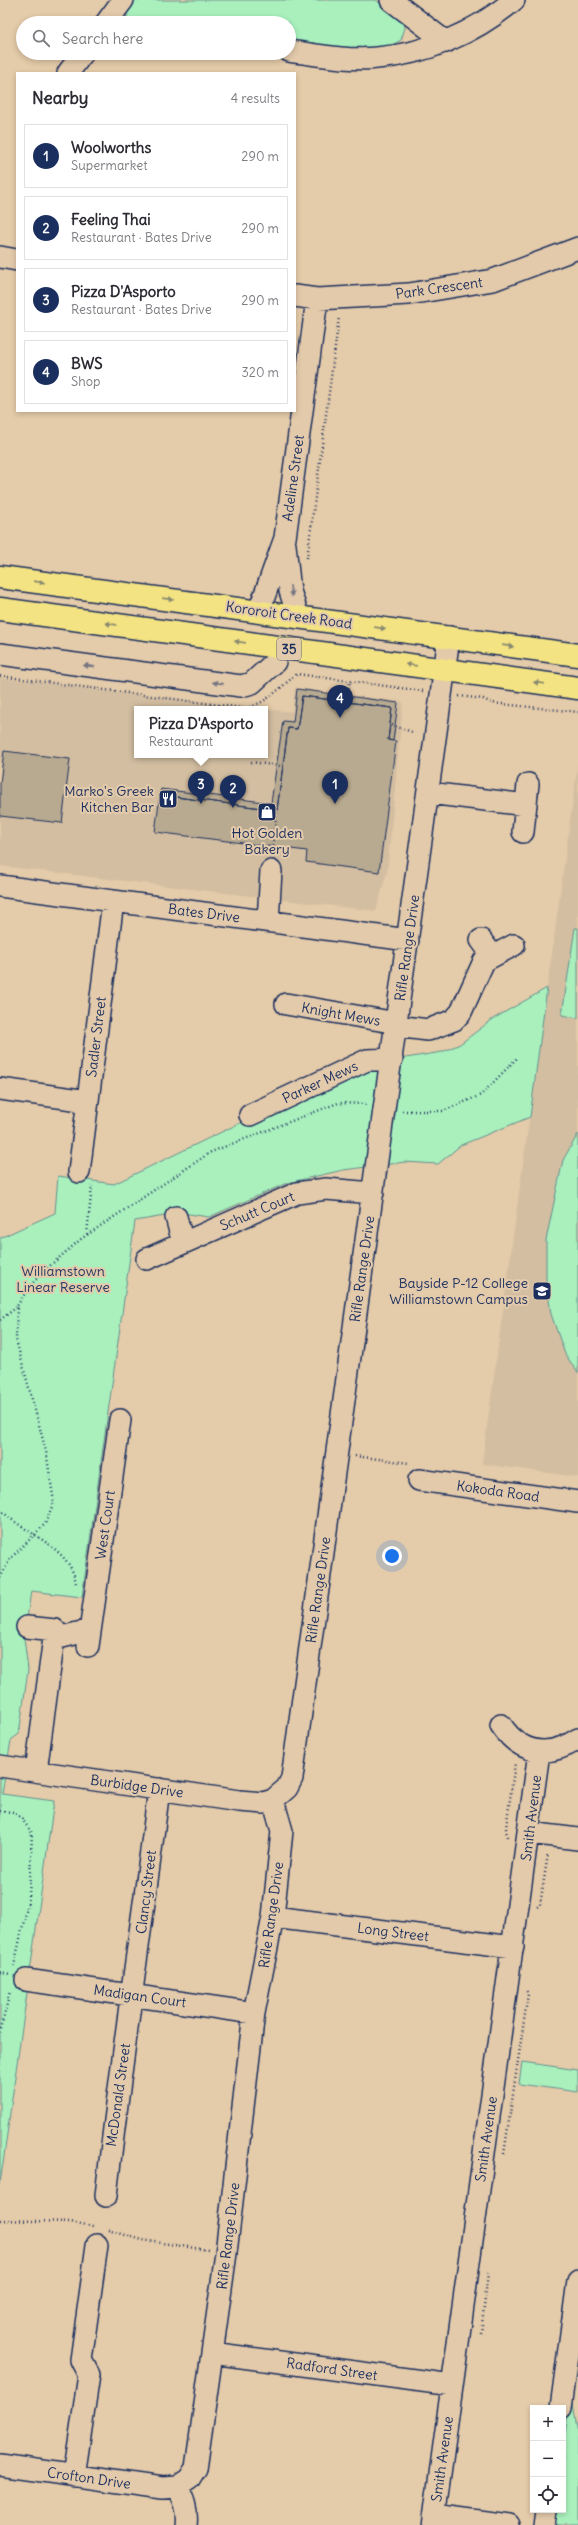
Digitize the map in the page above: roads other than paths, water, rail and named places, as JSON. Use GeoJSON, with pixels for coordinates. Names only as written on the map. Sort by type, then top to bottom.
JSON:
{"type":"FeatureCollection","features":[{"type":"Feature","properties":{"kind":"main road","name":"Kororoit Creek Road"},"geometry":{"type":"LineString","coordinates":[[0,577],[298,616],[578,655]]}},
{"type":"Feature","properties":{"kind":"main road","name":"35"},"geometry":{"type":"LineString","coordinates":[[0,609],[578,688]]}},
{"type":"Feature","properties":{"kind":"main road"},"geometry":{"type":"LineString","coordinates":[[252,610],[278,647]]}},
{"type":"Feature","properties":{"kind":"street"},"geometry":{"type":"LineString","coordinates":[[111,16],[123,0]]}},
{"type":"Feature","properties":{"kind":"street"},"geometry":{"type":"LineString","coordinates":[[392,0],[446,42]]}},
{"type":"Feature","properties":{"kind":"street"},"geometry":{"type":"LineString","coordinates":[[296,52],[337,58],[378,58],[446,42],[492,18],[514,0]]}},
{"type":"Feature","properties":{"kind":"street"},"geometry":{"type":"LineString","coordinates":[[69,72],[78,60]]}},
{"type":"Feature","properties":{"kind":"street","name":"Park Crescent"},"geometry":{"type":"LineString","coordinates":[[296,297],[316,307],[493,280],[578,248]]}},
{"type":"Feature","properties":{"kind":"street"},"geometry":{"type":"LineString","coordinates":[[0,258],[16,260]]}},
{"type":"Feature","properties":{"kind":"street","name":"Adeline Street"},"geometry":{"type":"LineString","coordinates":[[298,616],[290,591],[285,538],[316,307]]}},
{"type":"Feature","properties":{"kind":"street","name":"Adeline Street"},"geometry":{"type":"LineString","coordinates":[[252,610],[285,538]]}},
{"type":"Feature","properties":{"kind":"street","name":"Rifle Range Drive"},"geometry":{"type":"LineString","coordinates":[[177,2487],[189,2479],[196,2468],[212,2352],[254,2012],[273,1917],[282,1831],[273,1800],[287,1788],[292,1778],[429,793],[449,638]]}},
{"type":"Feature","properties":{"kind":"street"},"geometry":{"type":"LineString","coordinates":[[0,654],[241,686],[252,683],[275,662],[278,647]]}},
{"type":"Feature","properties":{"kind":"street"},"geometry":{"type":"LineString","coordinates":[[523,832],[528,784]]}},
{"type":"Feature","properties":{"kind":"street"},"geometry":{"type":"LineString","coordinates":[[429,793],[526,805]]}},
{"type":"Feature","properties":{"kind":"street"},"geometry":{"type":"LineString","coordinates":[[268,921],[271,871]]}},
{"type":"Feature","properties":{"kind":"street","name":"Bates Drive"},"geometry":{"type":"LineString","coordinates":[[0,886],[408,940]]}},
{"type":"Feature","properties":{"kind":"street","name":"Sadler Street"},"geometry":{"type":"LineString","coordinates":[[86,1178],[88,1101],[114,901]]}},
{"type":"Feature","properties":{"kind":"street","name":"Knight Mews"},"geometry":{"type":"LineString","coordinates":[[286,1004],[430,1030],[456,1018],[463,1007],[480,968],[486,947],[514,945]]}},
{"type":"Feature","properties":{"kind":"street","name":"Parker Mews"},"geometry":{"type":"LineString","coordinates":[[250,1115],[366,1060],[392,1059]]}},
{"type":"Feature","properties":{"kind":"street"},"geometry":{"type":"LineString","coordinates":[[0,1089],[88,1101]]}},
{"type":"Feature","properties":{"kind":"street","name":"Schutt Court"},"geometry":{"type":"LineString","coordinates":[[147,1259],[297,1193],[326,1189],[373,1193]]}},
{"type":"Feature","properties":{"kind":"street"},"geometry":{"type":"LineString","coordinates":[[176,1217],[184,1243]]}},
{"type":"Feature","properties":{"kind":"street","name":"West Court"},"geometry":{"type":"LineString","coordinates":[[54,1639],[89,1638],[120,1420]]}},
{"type":"Feature","properties":{"kind":"street","name":"Kokoda Road"},"geometry":{"type":"LineString","coordinates":[[419,1480],[578,1502]]}},
{"type":"Feature","properties":{"kind":"street"},"geometry":{"type":"LineString","coordinates":[[27,1627],[55,1630],[36,1771]]}},
{"type":"Feature","properties":{"kind":"street"},"geometry":{"type":"LineString","coordinates":[[507,1733],[539,1752],[550,1752],[572,1743]]}},
{"type":"Feature","properties":{"kind":"street","name":"Smith Avenue"},"geometry":{"type":"LineString","coordinates":[[434,2520],[539,1752]]}},
{"type":"Feature","properties":{"kind":"street","name":"Burbidge Drive"},"geometry":{"type":"LineString","coordinates":[[0,1766],[239,1801],[264,1803],[273,1800]]}},
{"type":"Feature","properties":{"kind":"street","name":"Clancy Street"},"geometry":{"type":"LineString","coordinates":[[133,1995],[159,1789]]}},
{"type":"Feature","properties":{"kind":"street"},"geometry":{"type":"LineString","coordinates":[[529,1833],[578,1839]]}},
{"type":"Feature","properties":{"kind":"street","name":"Long Street"},"geometry":{"type":"LineString","coordinates":[[273,1917],[513,1947]]}},
{"type":"Feature","properties":{"kind":"street","name":"Madigan Court"},"geometry":{"type":"LineString","coordinates":[[15,1981],[133,1995],[254,2012]]}},
{"type":"Feature","properties":{"kind":"street","name":"McDonald Street"},"geometry":{"type":"LineString","coordinates":[[106,2196],[120,2067],[133,1995]]}},
{"type":"Feature","properties":{"kind":"street"},"geometry":{"type":"LineString","coordinates":[[74,2476],[89,2375],[81,2360],[97,2246]]}},
{"type":"Feature","properties":{"kind":"street"},"geometry":{"type":"LineString","coordinates":[[560,2405],[578,2281]]}},
{"type":"Feature","properties":{"kind":"street","name":"Radford Street"},"geometry":{"type":"LineString","coordinates":[[212,2352],[452,2385]]}},
{"type":"Feature","properties":{"kind":"street","name":"Crofton Drive"},"geometry":{"type":"LineString","coordinates":[[0,2465],[162,2488],[177,2487]]}},
{"type":"Feature","properties":{"kind":"street"},"geometry":{"type":"LineString","coordinates":[[177,2487],[183,2499],[187,2517],[186,2525]]}},
{"type":"Feature","properties":{"kind":"street"},"geometry":{"type":"LineString","coordinates":[[544,2525],[546,2513]]}},
{"type":"Feature","properties":{"kind":"street"},"geometry":{"type":"LineString","coordinates":[[434,2520],[509,2525]]}},
{"type":"Feature","properties":{"kind":"place","name":"BWS"},"geometry":{"type":"Point","coordinates":[340,718]}},
{"type":"Feature","properties":{"kind":"place","name":"Marko's Greek Kitchen Bar"},"geometry":{"type":"Point","coordinates":[168,799]}},
{"type":"Feature","properties":{"kind":"place","name":"Pizza D'Asporto"},"geometry":{"type":"Point","coordinates":[201,804]}},
{"type":"Feature","properties":{"kind":"place","name":"Woolworths"},"geometry":{"type":"Point","coordinates":[335,804]}},
{"type":"Feature","properties":{"kind":"place","name":"Feeling Thai"},"geometry":{"type":"Point","coordinates":[233,808]}},
{"type":"Feature","properties":{"kind":"place","name":"Hot Golden Bakery"},"geometry":{"type":"Point","coordinates":[267,812]}},
{"type":"Feature","properties":{"kind":"place","name":"Bayside P-12 College Williamstown Campus"},"geometry":{"type":"Point","coordinates":[542,1291]}},
{"type":"Feature","properties":{"kind":"park label","name":"Williamstown Linear Reserve"},"geometry":{"type":"Point","coordinates":[63,1280]}}]}
